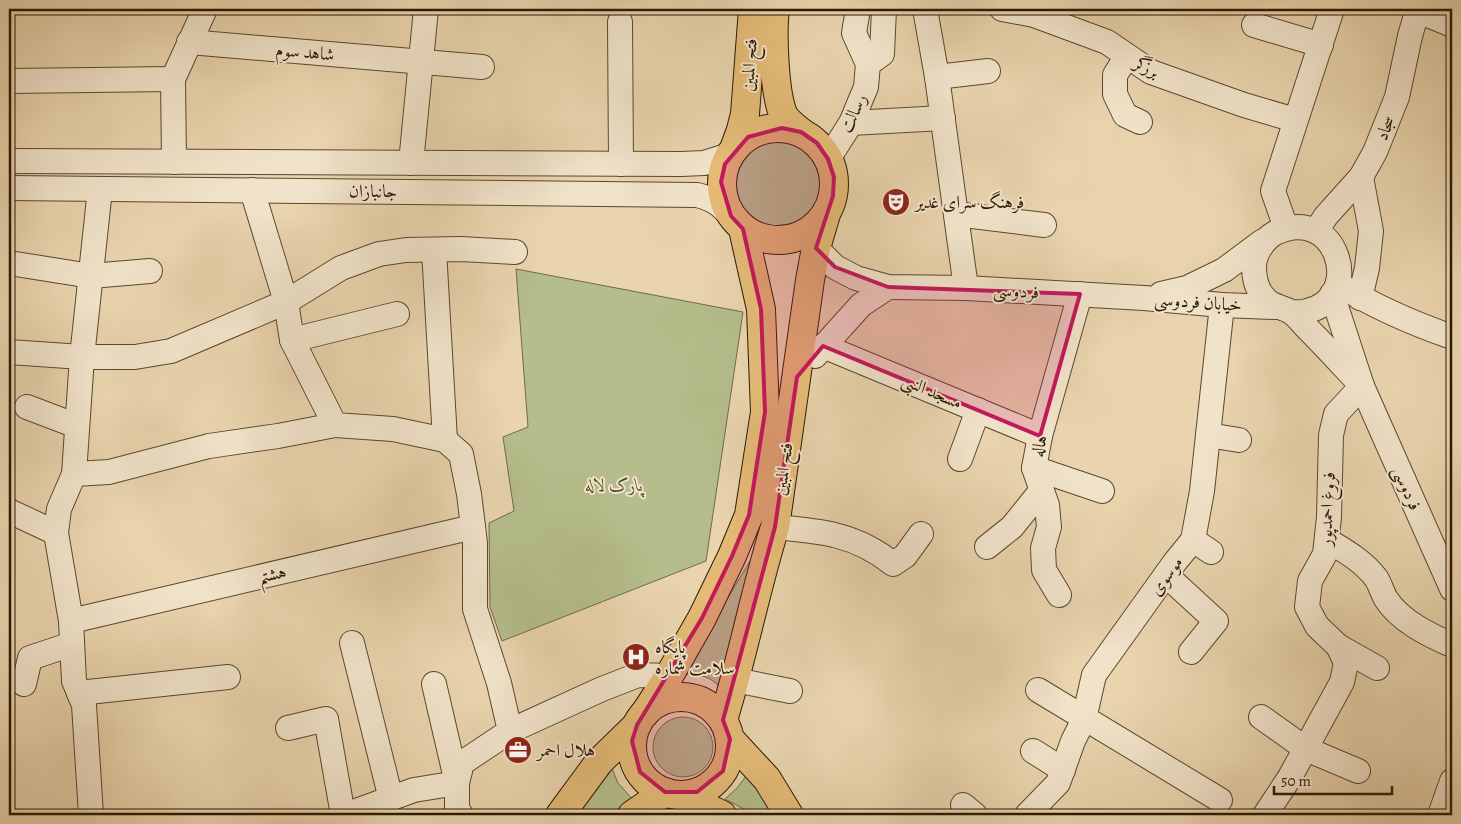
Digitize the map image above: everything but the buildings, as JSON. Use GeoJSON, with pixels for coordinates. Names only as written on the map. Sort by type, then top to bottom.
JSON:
{"type":"FeatureCollection","features":[{"type":"Feature","properties":{"kind":"main road","name":"فتح المبین"},"geometry":{"type":"LineString","coordinates":[[732,152],[745,114],[753,9]]}},
{"type":"Feature","properties":{"kind":"main road","name":"فتح المبین"},"geometry":{"type":"LineString","coordinates":[[774,9],[776,82],[779,101],[785,117],[801,132]]}},
{"type":"Feature","properties":{"kind":"main road"},"geometry":{"type":"LineString","coordinates":[[782,128],[801,132],[817,143],[828,158],[834,177],[833,196],[826,214],[813,229],[796,238],[777,241],[759,238],[737,222],[723,200],[721,182],[725,164],[732,152],[748,137],[764,130],[782,128]]}},
{"type":"Feature","properties":{"kind":"main road","name":"فتح المبین"},"geometry":{"type":"LineString","coordinates":[[726,729],[735,680],[763,566],[775,527],[805,314],[816,248],[826,214]]}},
{"type":"Feature","properties":{"kind":"main road","name":"فتح المبین"},"geometry":{"type":"LineString","coordinates":[[641,719],[669,676],[702,618],[732,556],[749,515],[765,412],[761,309],[737,222]]}},
{"type":"Feature","properties":{"kind":"main road"},"geometry":{"type":"LineString","coordinates":[[560,815],[599,762],[657,704],[671,698],[686,698],[700,701],[713,709],[726,729],[767,779],[789,815]]}},
{"type":"Feature","properties":{"kind":"main road"},"geometry":{"type":"LineString","coordinates":[[641,719],[632,741],[633,757],[640,772],[650,784],[722,815]]}},
{"type":"Feature","properties":{"kind":"main road"},"geometry":{"type":"LineString","coordinates":[[632,815],[672,794],[697,792],[712,784],[723,771],[729,756],[726,729]]}},
{"type":"Feature","properties":{"kind":"street"},"geometry":{"type":"LineString","coordinates":[[174,162],[173,78],[205,9]]}},
{"type":"Feature","properties":{"kind":"street"},"geometry":{"type":"LineString","coordinates":[[411,163],[426,9]]}},
{"type":"Feature","properties":{"kind":"street"},"geometry":{"type":"LineString","coordinates":[[858,9],[854,33],[868,64],[882,54],[884,9]]}},
{"type":"Feature","properties":{"kind":"street"},"geometry":{"type":"LineString","coordinates":[[925,9],[937,77],[966,288]]}},
{"type":"Feature","properties":{"kind":"street","name":"برزگر"},"geometry":{"type":"LineString","coordinates":[[1009,9],[1034,15],[1106,42],[1151,72],[1244,105],[1295,120]]}},
{"type":"Feature","properties":{"kind":"street"},"geometry":{"type":"LineString","coordinates":[[1279,232],[1273,191],[1332,9]]}},
{"type":"Feature","properties":{"kind":"street"},"geometry":{"type":"LineString","coordinates":[[1418,10],[1452,25]]}},
{"type":"Feature","properties":{"kind":"street","name":"سجاد"},"geometry":{"type":"LineString","coordinates":[[1316,231],[1326,216],[1361,177],[1375,152],[1397,97],[1410,36],[1418,10]]}},
{"type":"Feature","properties":{"kind":"street"},"geometry":{"type":"LineString","coordinates":[[620,22],[621,164]]}},
{"type":"Feature","properties":{"kind":"street"},"geometry":{"type":"LineString","coordinates":[[1254,25],[1320,45]]}},
{"type":"Feature","properties":{"kind":"street","name":"شاهد سوم"},"geometry":{"type":"LineString","coordinates":[[189,42],[482,67]]}},
{"type":"Feature","properties":{"kind":"street"},"geometry":{"type":"LineString","coordinates":[[1127,56],[1115,76],[1115,94],[1125,115],[1140,122]]}},
{"type":"Feature","properties":{"kind":"street","name":"رسالت"},"geometry":{"type":"LineString","coordinates":[[828,158],[851,123],[866,86],[868,64]]}},
{"type":"Feature","properties":{"kind":"street"},"geometry":{"type":"LineString","coordinates":[[937,77],[988,71]]}},
{"type":"Feature","properties":{"kind":"street"},"geometry":{"type":"LineString","coordinates":[[9,80],[173,78]]}},
{"type":"Feature","properties":{"kind":"street"},"geometry":{"type":"LineString","coordinates":[[851,123],[943,118]]}},
{"type":"Feature","properties":{"kind":"street","name":"جانبازان"},"geometry":{"type":"LineString","coordinates":[[9,161],[677,164],[704,163],[732,152]]}},
{"type":"Feature","properties":{"kind":"street"},"geometry":{"type":"LineString","coordinates":[[672,195],[681,186],[682,180],[677,164]]}},
{"type":"Feature","properties":{"kind":"street"},"geometry":{"type":"LineString","coordinates":[[1360,298],[1368,268],[1371,231],[1361,177]]}},
{"type":"Feature","properties":{"kind":"street","name":"جانبازان"},"geometry":{"type":"LineString","coordinates":[[9,188],[697,195],[720,204],[737,222]]}},
{"type":"Feature","properties":{"kind":"street"},"geometry":{"type":"LineString","coordinates":[[91,815],[84,705],[74,681],[72,633],[56,532],[59,509],[74,474],[82,356],[100,189]]}},
{"type":"Feature","properties":{"kind":"street"},"geometry":{"type":"LineString","coordinates":[[252,190],[286,302],[292,340],[334,424]]}},
{"type":"Feature","properties":{"kind":"street"},"geometry":{"type":"LineString","coordinates":[[956,214],[1044,224]]}},
{"type":"Feature","properties":{"kind":"street"},"geometry":{"type":"LineString","coordinates":[[1283,310],[1307,312],[1321,305],[1335,289],[1340,268],[1337,253],[1328,240],[1316,231],[1301,227],[1279,232],[1260,248],[1254,264],[1255,281],[1262,296],[1283,310],[1362,386]]}},
{"type":"Feature","properties":{"kind":"street","name":"خیابان فردوسی"},"geometry":{"type":"LineString","coordinates":[[1144,298],[1187,288],[1224,270],[1279,232]]}},
{"type":"Feature","properties":{"kind":"street"},"geometry":{"type":"LineString","coordinates":[[816,248],[835,267],[856,278],[888,288]]}},
{"type":"Feature","properties":{"kind":"street"},"geometry":{"type":"LineString","coordinates":[[9,352],[135,357],[171,351],[286,302],[341,268],[379,254],[406,250],[461,249],[515,252]]}},
{"type":"Feature","properties":{"kind":"street"},"geometry":{"type":"LineString","coordinates":[[434,250],[445,440]]}},
{"type":"Feature","properties":{"kind":"street"},"geometry":{"type":"LineString","coordinates":[[9,263],[90,276],[150,271]]}},
{"type":"Feature","properties":{"kind":"street"},"geometry":{"type":"LineString","coordinates":[[797,377],[861,305],[888,288]]}},
{"type":"Feature","properties":{"kind":"street","name":"فردوسی"},"geometry":{"type":"LineString","coordinates":[[888,288],[966,288],[1144,298]]}},
{"type":"Feature","properties":{"kind":"street"},"geometry":{"type":"LineString","coordinates":[[1335,289],[1360,298],[1417,325],[1452,337]]}},
{"type":"Feature","properties":{"kind":"street"},"geometry":{"type":"LineString","coordinates":[[1335,289],[1362,386]]}},
{"type":"Feature","properties":{"kind":"street","name":"هاله"},"geometry":{"type":"LineString","coordinates":[[1059,595],[1044,570],[1043,548],[1049,526],[1047,505],[1034,468],[1040,436],[1080,294]]}},
{"type":"Feature","properties":{"kind":"street","name":"خیابان فردوسی"},"geometry":{"type":"LineString","coordinates":[[1144,298],[1283,310]]}},
{"type":"Feature","properties":{"kind":"street","name":"موسوی"},"geometry":{"type":"LineString","coordinates":[[1037,813],[1058,783],[1073,741],[1084,718],[1094,675],[1166,575],[1202,546],[1202,491],[1222,305]]}},
{"type":"Feature","properties":{"kind":"street"},"geometry":{"type":"LineString","coordinates":[[292,340],[397,314]]}},
{"type":"Feature","properties":{"kind":"street","name":"مسجد النبی"},"geometry":{"type":"LineString","coordinates":[[823,346],[1040,436]]}},
{"type":"Feature","properties":{"kind":"street","name":"فردوسی"},"geometry":{"type":"LineString","coordinates":[[1362,386],[1452,589]]}},
{"type":"Feature","properties":{"kind":"street","name":"فروغ احمدپور"},"geometry":{"type":"LineString","coordinates":[[1362,386],[1336,414],[1331,435],[1325,554],[1310,581],[1307,607],[1317,626],[1338,646],[1377,668]]}},
{"type":"Feature","properties":{"kind":"street"},"geometry":{"type":"LineString","coordinates":[[28,407],[77,426]]}},
{"type":"Feature","properties":{"kind":"street"},"geometry":{"type":"LineString","coordinates":[[960,459],[978,410]]}},
{"type":"Feature","properties":{"kind":"street"},"geometry":{"type":"LineString","coordinates":[[74,474],[109,472],[209,446],[294,433],[334,424],[393,429],[445,440],[461,454],[475,543],[475,609],[499,683],[510,731]]}},
{"type":"Feature","properties":{"kind":"street"},"geometry":{"type":"LineString","coordinates":[[1208,435],[1239,440]]}},
{"type":"Feature","properties":{"kind":"street"},"geometry":{"type":"LineString","coordinates":[[1034,468],[1102,492]]}},
{"type":"Feature","properties":{"kind":"street"},"geometry":{"type":"LineString","coordinates":[[987,547],[1012,527],[1041,490]]}},
{"type":"Feature","properties":{"kind":"street"},"geometry":{"type":"LineString","coordinates":[[9,510],[56,532]]}},
{"type":"Feature","properties":{"kind":"street","name":"هشتم"},"geometry":{"type":"LineString","coordinates":[[24,684],[30,658],[72,633],[473,527]]}},
{"type":"Feature","properties":{"kind":"street"},"geometry":{"type":"LineString","coordinates":[[775,527],[817,531],[854,540],[879,553],[893,564],[906,556],[921,534]]}},
{"type":"Feature","properties":{"kind":"street"},"geometry":{"type":"LineString","coordinates":[[1327,540],[1355,556],[1376,578],[1386,600],[1407,620],[1432,637],[1452,645]]}},
{"type":"Feature","properties":{"kind":"street"},"geometry":{"type":"LineString","coordinates":[[1166,575],[1216,621],[1192,652]]}},
{"type":"Feature","properties":{"kind":"street"},"geometry":{"type":"LineString","coordinates":[[352,643],[391,799]]}},
{"type":"Feature","properties":{"kind":"street"},"geometry":{"type":"LineString","coordinates":[[1265,815],[1290,777],[1342,682],[1346,663],[1338,646]]}},
{"type":"Feature","properties":{"kind":"street"},"geometry":{"type":"LineString","coordinates":[[457,783],[462,763],[510,731],[602,689],[638,675],[669,676]]}},
{"type":"Feature","properties":{"kind":"street"},"geometry":{"type":"LineString","coordinates":[[79,692],[228,677]]}},
{"type":"Feature","properties":{"kind":"street"},"geometry":{"type":"LineString","coordinates":[[735,680],[790,691]]}},
{"type":"Feature","properties":{"kind":"street"},"geometry":{"type":"LineString","coordinates":[[434,684],[457,783],[458,808],[461,815]]}},
{"type":"Feature","properties":{"kind":"street"},"geometry":{"type":"LineString","coordinates":[[1038,690],[1220,800]]}},
{"type":"Feature","properties":{"kind":"street"},"geometry":{"type":"LineString","coordinates":[[1261,718],[1306,749],[1358,771]]}},
{"type":"Feature","properties":{"kind":"street"},"geometry":{"type":"LineString","coordinates":[[288,728],[326,719],[344,815],[414,790],[457,783]]}},
{"type":"Feature","properties":{"kind":"street"},"geometry":{"type":"LineString","coordinates":[[1033,752],[1063,770]]}},
{"type":"Feature","properties":{"kind":"street"},"geometry":{"type":"LineString","coordinates":[[1440,815],[1452,781]]}},
{"type":"Feature","properties":{"kind":"highlighted area"},"geometry":{"type":"Polygon","coordinates":[[[782,128],[801,132],[817,143],[828,159],[834,177],[833,196],[816,248],[835,267],[888,287],[1080,294],[1040,436],[823,346],[797,377],[775,527],[723,720],[730,739],[723,771],[697,792],[665,792],[640,772],[632,741],[637,725],[702,618],[732,556],[749,515],[765,412],[761,309],[743,229],[731,216],[721,182],[725,164],[748,137],[782,128]]]}},
{"type":"Feature","properties":{"kind":"green space"},"geometry":{"type":"Polygon","coordinates":[[[786,139],[809,152],[822,178],[817,210],[802,225],[780,228],[755,225],[735,207],[730,195],[730,175],[734,163],[756,146],[786,139]]]}},
{"type":"Feature","properties":{"kind":"green space","name":"پارک لاله"},"geometry":{"type":"Polygon","coordinates":[[[516,269],[743,312],[706,561],[502,641],[490,607],[489,523],[514,511],[503,437],[528,427],[516,269]]]}},
{"type":"Feature","properties":{"kind":"green space"},"geometry":{"type":"Polygon","coordinates":[[[753,556],[721,688],[712,680],[703,676],[682,674],[753,556]]]}},
{"type":"Feature","properties":{"kind":"green space"},"geometry":{"type":"Polygon","coordinates":[[[683,717],[700,722],[708,730],[713,747],[708,764],[700,772],[683,777],[666,772],[658,764],[653,747],[658,730],[666,722],[683,717]]]}},
{"type":"Feature","properties":{"kind":"green space"},"geometry":{"type":"Polygon","coordinates":[[[610,764],[618,783],[634,801],[605,815],[575,815],[610,764]]]}},
{"type":"Feature","properties":{"kind":"green space"},"geometry":{"type":"Polygon","coordinates":[[[750,771],[774,815],[755,815],[725,799],[737,788],[750,771]]]}},
{"type":"Feature","properties":{"kind":"place","name":"فرهنگ سرای غدیر"},"geometry":{"type":"Point","coordinates":[896,202]}},
{"type":"Feature","properties":{"kind":"place","name":"پایگاه سلامت شماره"},"geometry":{"type":"Point","coordinates":[636,657]}},
{"type":"Feature","properties":{"kind":"place","name":"هلال احمر"},"geometry":{"type":"Point","coordinates":[518,750]}}]}
